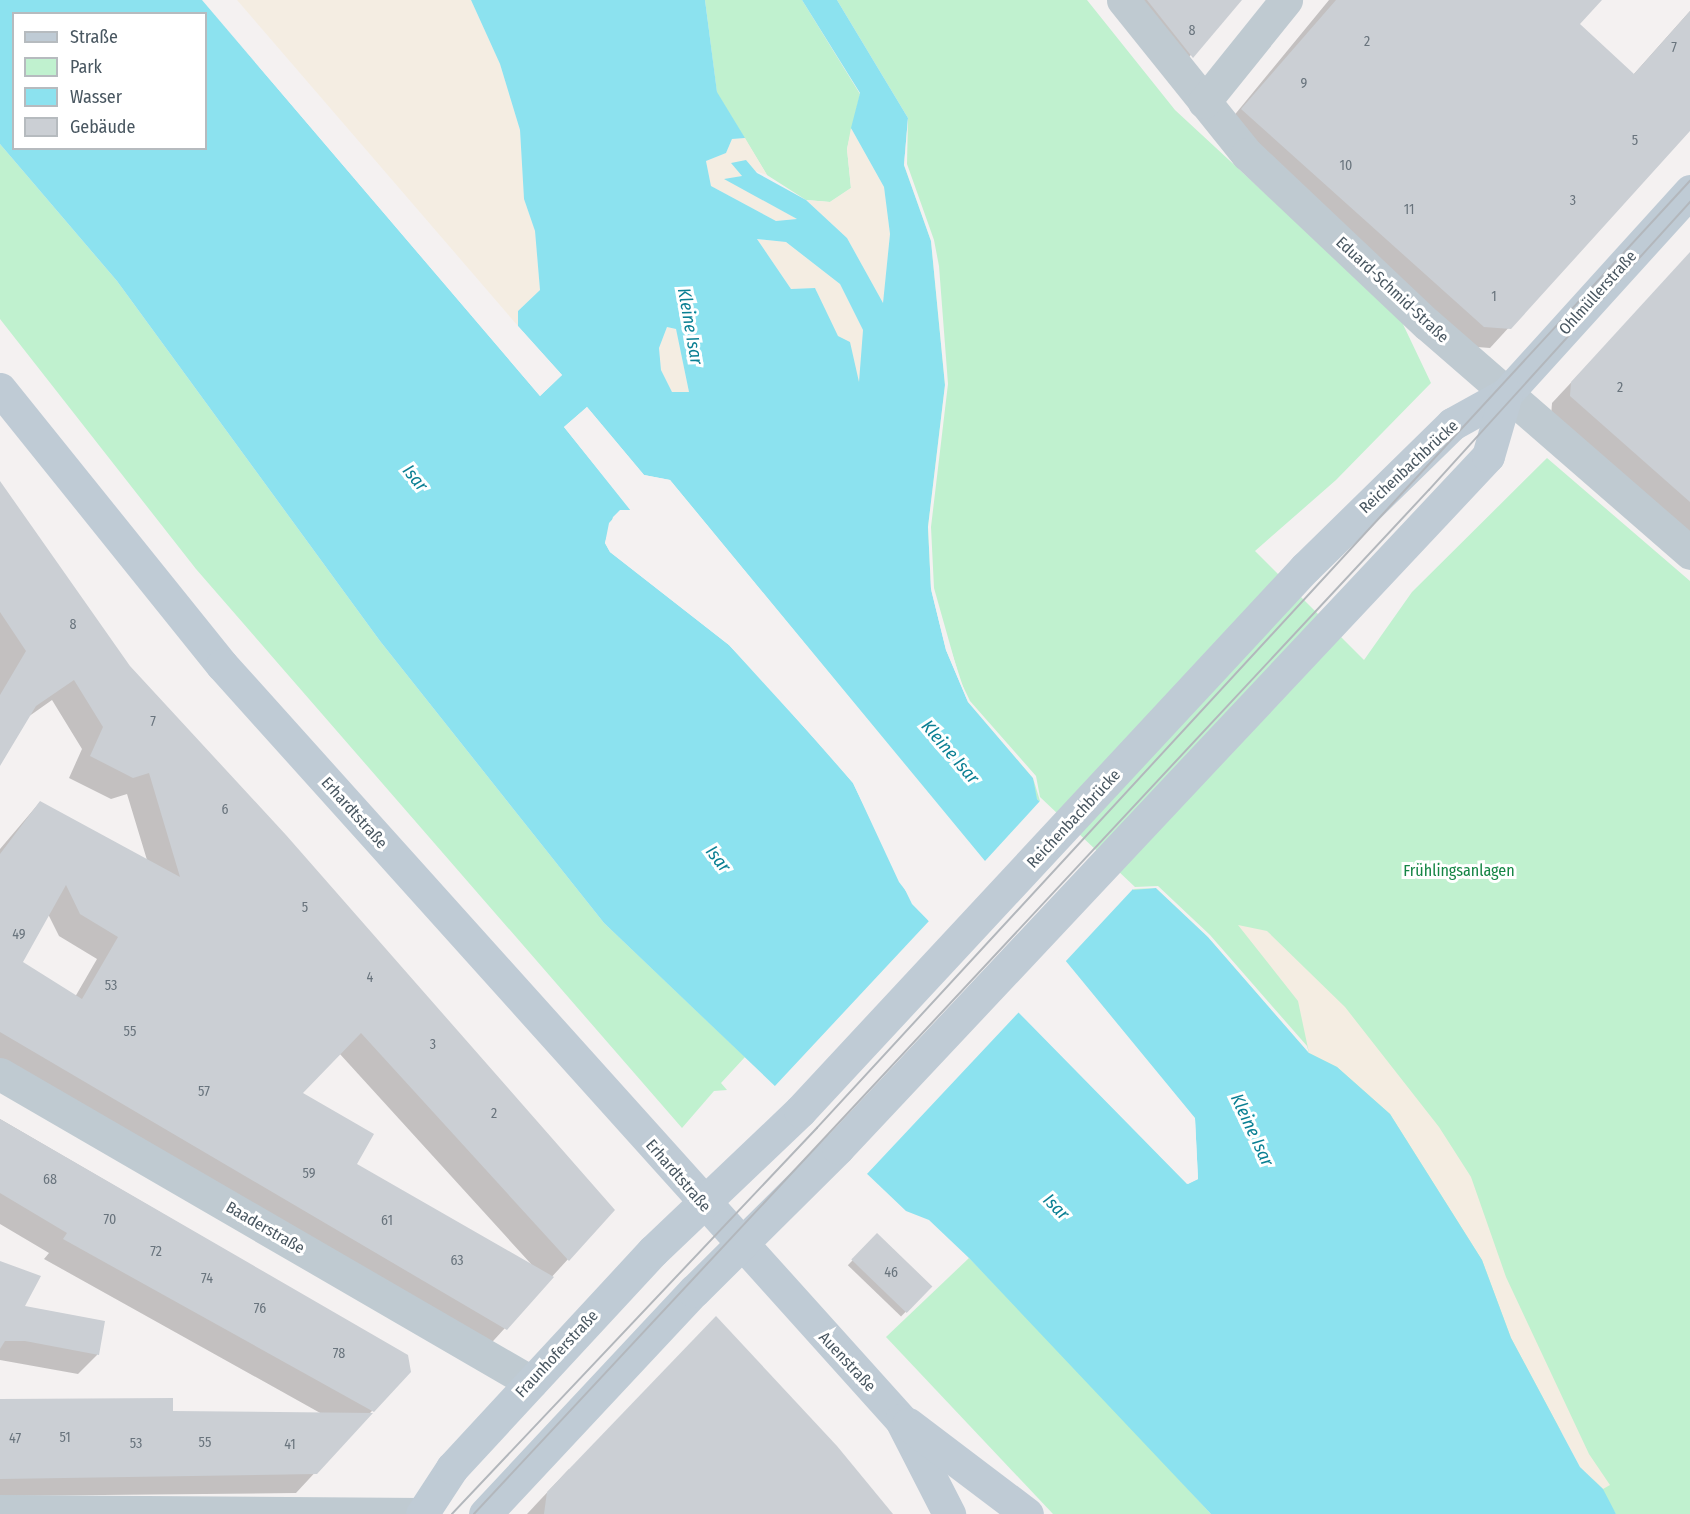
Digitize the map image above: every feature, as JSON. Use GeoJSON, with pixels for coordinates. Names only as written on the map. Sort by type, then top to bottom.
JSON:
{"type":"FeatureCollection","features":[{"type":"Feature","properties":{"kind":"main road","name":"Ohlmüllerstraße"},"geometry":{"type":"LineString","coordinates":[[1506,394],[1690,191]]}},
{"type":"Feature","properties":{"kind":"main road","name":"Erhardtstraße"},"geometry":{"type":"LineString","coordinates":[[0,389],[222,665],[721,1225]]}},
{"type":"Feature","properties":{"kind":"main road","name":"Reichenbachbrücke"},"geometry":{"type":"LineString","coordinates":[[721,1225],[800,1111],[1305,568],[1452,424],[1506,394]]}},
{"type":"Feature","properties":{"kind":"main road"},"geometry":{"type":"LineString","coordinates":[[485,1514],[721,1225],[838,1148],[1161,799],[1348,608],[1488,456],[1506,394]]}},
{"type":"Feature","properties":{"kind":"main road","name":"Fraunhoferstraße"},"geometry":{"type":"LineString","coordinates":[[422,1514],[452,1468],[531,1382],[721,1225]]}},
{"type":"Feature","properties":{"kind":"main road","name":"Auenstraße"},"geometry":{"type":"LineString","coordinates":[[721,1225],[901,1420],[949,1514]]}},
{"type":"Feature","properties":{"kind":"main road"},"geometry":{"type":"LineString","coordinates":[[901,1420],[1027,1514]]}},
{"type":"Feature","properties":{"kind":"street","name":"Eduard-Schmid-Straße"},"geometry":{"type":"LineString","coordinates":[[1123,0],[1247,154],[1506,394],[1690,553]]}},
{"type":"Feature","properties":{"kind":"street"},"geometry":{"type":"LineString","coordinates":[[1204,102],[1286,0]]}},
{"type":"Feature","properties":{"kind":"street","name":"Baaderstraße"},"geometry":{"type":"LineString","coordinates":[[0,1074],[531,1382]]}},
{"type":"Feature","properties":{"kind":"street"},"geometry":{"type":"LineString","coordinates":[[0,1511],[422,1514]]}},
{"type":"Feature","properties":{"kind":"green space"},"geometry":{"type":"Polygon","coordinates":[[[705,0],[802,0],[860,94],[847,149],[851,188],[830,202],[806,200],[767,175],[717,93],[705,0]]]}},
{"type":"Feature","properties":{"kind":"green space","name":"Frühlingsanlagen"},"geometry":{"type":"Polygon","coordinates":[[[837,0],[1087,0],[1175,110],[1400,318],[1431,383],[1336,480],[1255,551],[1364,660],[1412,592],[1547,458],[1690,581],[1690,1514],[1616,1514],[1309,1053],[1037,799],[968,702],[931,589],[904,165],[908,118],[837,0]]]}},
{"type":"Feature","properties":{"kind":"green space"},"geometry":{"type":"Polygon","coordinates":[[[0,144],[117,281],[380,641],[604,923],[745,1057],[721,1083],[727,1090],[714,1091],[682,1128],[196,569],[0,319],[0,144]]]}},
{"type":"Feature","properties":{"kind":"green space"},"geometry":{"type":"Polygon","coordinates":[[[969,1258],[1076,1368],[1211,1514],[1053,1514],[886,1337],[969,1258]]]}},
{"type":"Feature","properties":{"kind":"sand"},"geometry":{"type":"Polygon","coordinates":[[[237,0],[471,0],[500,64],[520,130],[524,199],[535,231],[540,290],[518,311],[518,326],[237,0]]]}},
{"type":"Feature","properties":{"kind":"sand"},"geometry":{"type":"Polygon","coordinates":[[[851,128],[884,187],[890,234],[883,304],[847,238],[806,200],[830,202],[851,188],[847,149],[851,128]]]}},
{"type":"Feature","properties":{"kind":"sand"},"geometry":{"type":"Polygon","coordinates":[[[745,138],[767,175],[732,163],[742,176],[726,179],[797,219],[776,221],[711,186],[706,161],[726,153],[732,139],[745,138]]]}},
{"type":"Feature","properties":{"kind":"sand"},"geometry":{"type":"Polygon","coordinates":[[[757,239],[786,242],[840,284],[863,330],[859,385],[815,288],[791,289],[757,239]]]}},
{"type":"Feature","properties":{"kind":"sand"},"geometry":{"type":"Polygon","coordinates":[[[667,327],[676,329],[689,392],[672,392],[661,370],[659,348],[667,327]]]}},
{"type":"Feature","properties":{"kind":"sand"},"geometry":{"type":"Polygon","coordinates":[[[1238,925],[1267,931],[1345,1007],[1439,1127],[1471,1177],[1506,1277],[1589,1454],[1610,1485],[1603,1489],[1580,1467],[1511,1338],[1482,1260],[1390,1114],[1337,1067],[1309,1053],[1298,1001],[1238,925]]]}},
{"type":"Feature","properties":{"kind":"water"},"geometry":{"type":"Polygon","coordinates":[[[0,0],[202,0],[540,396],[562,375],[518,326],[518,311],[540,290],[535,231],[524,199],[520,130],[500,64],[471,0],[705,0],[717,92],[745,138],[732,139],[726,153],[706,161],[711,186],[776,221],[797,219],[724,179],[742,176],[731,163],[746,160],[757,173],[806,200],[847,238],[883,303],[890,234],[884,187],[851,128],[860,93],[802,0],[837,0],[908,118],[904,165],[931,241],[945,385],[928,527],[931,589],[946,650],[968,702],[1033,778],[1037,799],[1134,890],[1156,888],[1208,937],[1309,1053],[1337,1067],[1390,1114],[1482,1260],[1511,1338],[1580,1467],[1603,1489],[1616,1514],[1211,1514],[969,1258],[929,1220],[906,1211],[604,923],[380,641],[117,281],[0,144],[0,0]],[[757,239],[791,289],[815,288],[838,336],[850,342],[859,382],[863,330],[840,284],[786,242],[757,239]],[[667,327],[659,348],[661,370],[672,392],[689,392],[676,329],[667,327]],[[587,407],[564,427],[631,511],[620,510],[613,517],[605,543],[610,552],[729,645],[767,685],[853,783],[912,904],[1187,1184],[1198,1179],[1195,1118],[670,480],[644,475],[587,407]]]}},
{"type":"Feature","properties":{"kind":"pier"},"geometry":{"type":"Polygon","coordinates":[[[202,0],[540,392],[558,375],[515,323],[562,375],[540,396],[202,0]]]}},
{"type":"Feature","properties":{"kind":"pier"},"geometry":{"type":"Polygon","coordinates":[[[908,118],[907,164],[934,240],[939,266],[948,384],[931,527],[934,588],[960,680],[970,701],[1036,776],[1040,797],[1135,887],[1158,886],[1210,935],[1307,1046],[1309,1053],[1208,937],[1156,888],[1133,889],[1065,962],[1195,1119],[1198,1179],[1188,1184],[1019,1012],[866,1175],[774,1087],[929,921],[916,904],[1188,1181],[1195,1177],[1192,1120],[668,483],[642,477],[587,411],[568,427],[634,510],[615,519],[609,532],[613,550],[731,643],[855,781],[913,901],[899,882],[853,783],[832,758],[729,645],[610,552],[605,543],[609,523],[621,510],[631,510],[564,427],[587,407],[644,475],[670,480],[985,861],[1040,801],[1033,778],[968,702],[946,650],[931,589],[928,527],[945,385],[931,241],[904,165],[908,118]]]}},
{"type":"Feature","properties":{"kind":"building"},"geometry":{"type":"Polygon","coordinates":[[[1147,0],[1242,0],[1193,58],[1147,0]]]}},
{"type":"Feature","properties":{"kind":"building"},"geometry":{"type":"Polygon","coordinates":[[[1336,0],[1602,0],[1580,24],[1634,74],[1690,11],[1690,131],[1511,329],[1484,327],[1241,109],[1336,0]]]}},
{"type":"Feature","properties":{"kind":"building"},"geometry":{"type":"Polygon","coordinates":[[[1690,252],[1690,502],[1570,396],[1571,382],[1690,252]]]}},
{"type":"Feature","properties":{"kind":"building"},"geometry":{"type":"Polygon","coordinates":[[[0,481],[130,666],[286,835],[615,1210],[569,1261],[361,1033],[303,1093],[374,1134],[357,1164],[554,1277],[507,1330],[0,1032],[0,854],[40,801],[180,877],[149,773],[133,778],[90,756],[103,727],[74,680],[36,706],[0,766],[0,695],[26,651],[0,612],[0,481]],[[66,885],[23,962],[82,999],[118,937],[80,914],[66,885]]]}},
{"type":"Feature","properties":{"kind":"building"},"geometry":{"type":"Polygon","coordinates":[[[0,1119],[408,1355],[411,1372],[374,1412],[63,1239],[67,1233],[0,1193],[0,1119]]]}},
{"type":"Feature","properties":{"kind":"building"},"geometry":{"type":"Polygon","coordinates":[[[877,1233],[932,1286],[907,1313],[851,1260],[877,1233]]]}},
{"type":"Feature","properties":{"kind":"building"},"geometry":{"type":"Polygon","coordinates":[[[0,1261],[41,1276],[25,1306],[105,1321],[99,1355],[25,1341],[5,1341],[0,1349],[0,1261]]]}},
{"type":"Feature","properties":{"kind":"building"},"geometry":{"type":"Polygon","coordinates":[[[716,1316],[837,1446],[893,1514],[544,1514],[547,1492],[716,1316]]]}},
{"type":"Feature","properties":{"kind":"building"},"geometry":{"type":"Polygon","coordinates":[[[173,1398],[173,1411],[373,1413],[317,1474],[0,1479],[0,1399],[173,1398]]]}},
{"type":"Feature","properties":{"kind":"tram line"},"geometry":{"type":"LineString","coordinates":[[452,1514],[817,1128],[1690,181]]}},
{"type":"Feature","properties":{"kind":"tram line"},"geometry":{"type":"LineString","coordinates":[[474,1514],[1429,490],[1690,202]]}},
{"type":"Feature","properties":{"kind":"water label","name":"Kleine Isar"},"geometry":{"type":"Point","coordinates":[690,326]}},
{"type":"Feature","properties":{"kind":"water label","name":"Isar"},"geometry":{"type":"Point","coordinates":[415,478]}},
{"type":"Feature","properties":{"kind":"water label","name":"Kleine Isar"},"geometry":{"type":"Point","coordinates":[950,752]}},
{"type":"Feature","properties":{"kind":"water label","name":"Isar"},"geometry":{"type":"Point","coordinates":[718,859]}},
{"type":"Feature","properties":{"kind":"water label","name":"Kleine Isar"},"geometry":{"type":"Point","coordinates":[1252,1130]}},
{"type":"Feature","properties":{"kind":"water label","name":"Isar"},"geometry":{"type":"Point","coordinates":[1056,1207]}}]}
